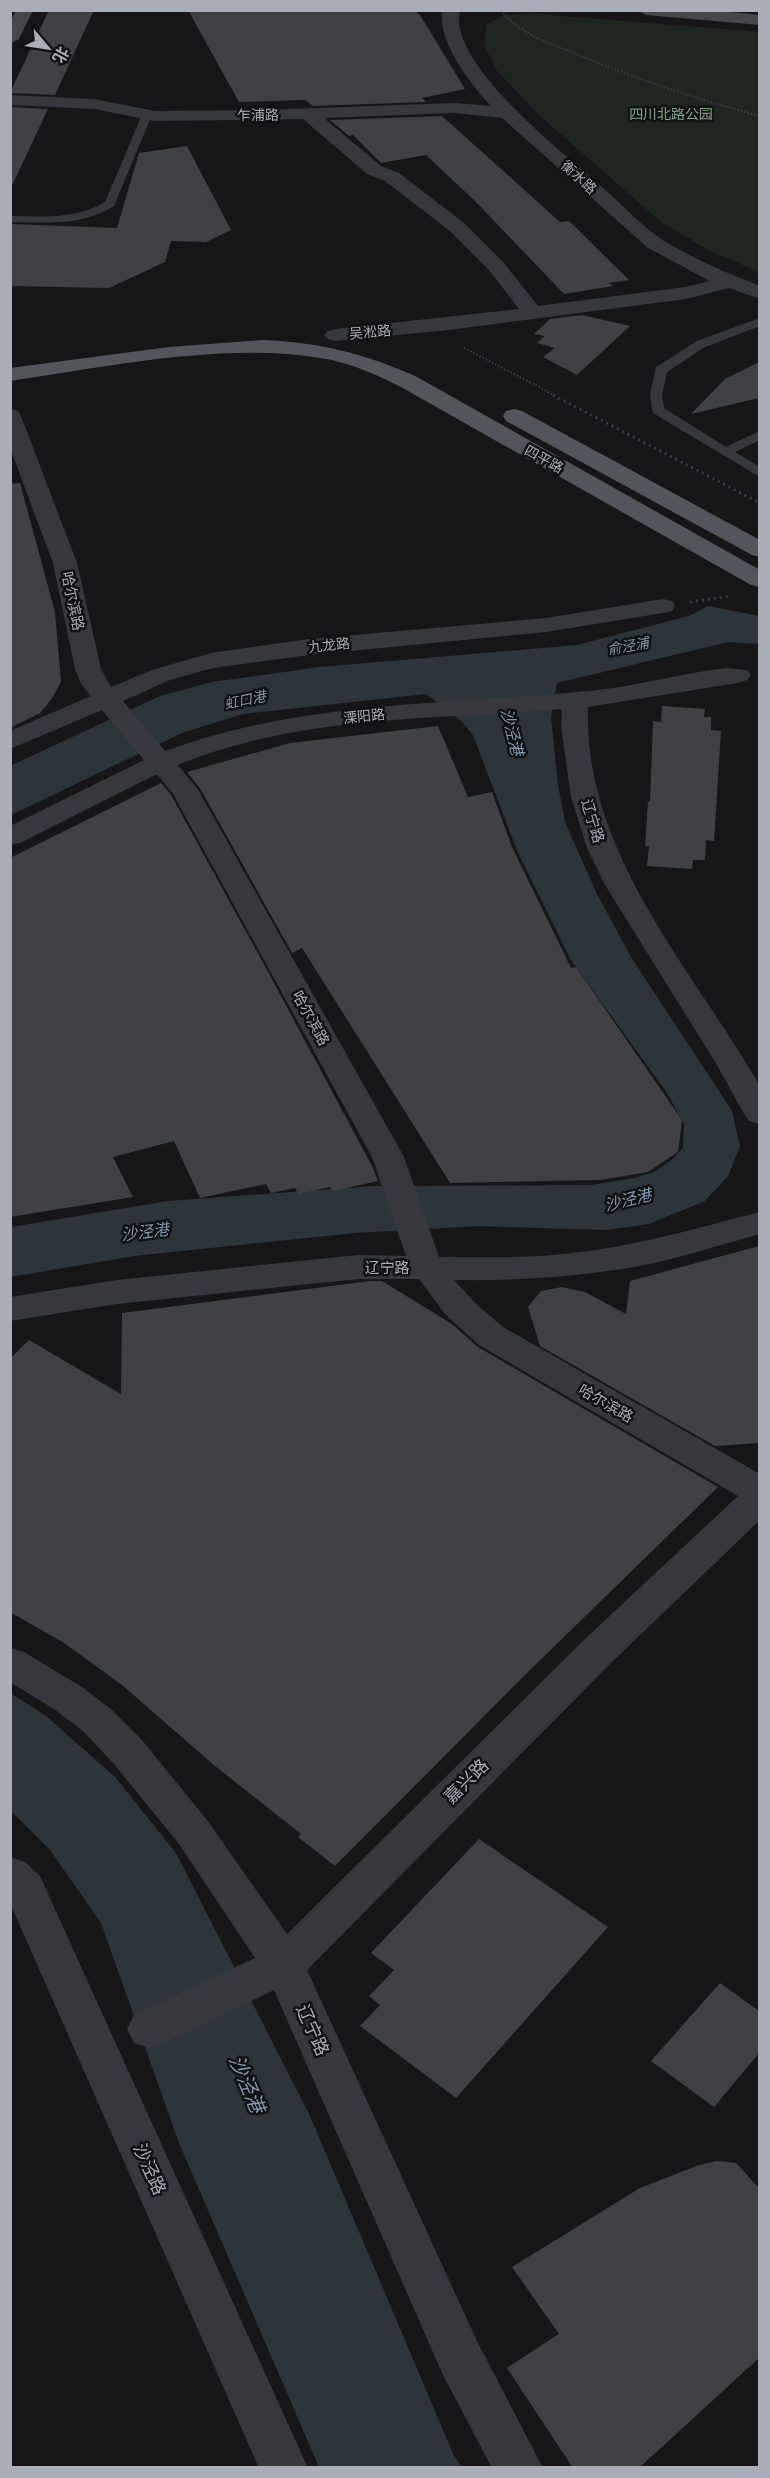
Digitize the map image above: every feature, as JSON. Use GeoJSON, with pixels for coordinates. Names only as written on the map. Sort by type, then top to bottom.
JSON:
{"type":"FeatureCollection","features":[{"type":"Feature","properties":{"kind":"main road"},"geometry":{"type":"LineString","coordinates":[[10,39],[25,10]]}},
{"type":"Feature","properties":{"kind":"main road"},"geometry":{"type":"LineString","coordinates":[[646,10],[759,20]]}},
{"type":"Feature","properties":{"kind":"main road","name":"吴淞路"},"geometry":{"type":"LineString","coordinates":[[10,360],[241,331],[296,330],[329,343]]}},
{"type":"Feature","properties":{"kind":"main road"},"geometry":{"type":"LineString","coordinates":[[329,343],[396,354],[467,390]]}},
{"type":"Feature","properties":{"kind":"main road","name":"吴淞路"},"geometry":{"type":"LineString","coordinates":[[10,375],[237,345],[329,343]]}},
{"type":"Feature","properties":{"kind":"main road","name":"四平路"},"geometry":{"type":"LineString","coordinates":[[329,343],[391,372],[759,580]]}},
{"type":"Feature","properties":{"kind":"main road","name":"四平路"},"geometry":{"type":"LineString","coordinates":[[498,407],[759,550]]}},
{"type":"Feature","properties":{"kind":"street","name":"衡水路"},"geometry":{"type":"LineString","coordinates":[[452,10],[450,17],[454,40],[483,87],[507,113],[643,234],[670,253],[728,282],[759,293]]}},
{"type":"Feature","properties":{"kind":"street","name":"乍浦路"},"geometry":{"type":"LineString","coordinates":[[10,100],[94,104],[147,115],[309,114],[455,108],[507,113]]}},
{"type":"Feature","properties":{"kind":"street"},"geometry":{"type":"LineString","coordinates":[[309,114],[374,170],[392,177],[457,226],[496,266],[533,313]]}},
{"type":"Feature","properties":{"kind":"street","name":"吴淞路"},"geometry":{"type":"LineString","coordinates":[[329,343],[424,327],[686,293],[728,282]]}},
{"type":"Feature","properties":{"kind":"street","name":"哈尔滨路"},"geometry":{"type":"LineString","coordinates":[[10,416],[65,564],[88,669],[94,684],[110,706],[158,757],[185,791],[388,1157],[402,1188],[423,1254],[455,1306],[491,1336],[759,1491]]}},
{"type":"Feature","properties":{"kind":"street","name":"九龙路"},"geometry":{"type":"LineString","coordinates":[[10,741],[110,706],[161,675],[211,661],[253,654],[527,627],[663,606]]}},
{"type":"Feature","properties":{"kind":"street","name":"溧阳路"},"geometry":{"type":"LineString","coordinates":[[10,837],[158,757],[250,734],[371,714],[565,701],[634,693],[692,679],[738,675]]}},
{"type":"Feature","properties":{"kind":"street","name":"辽宁路"},"geometry":{"type":"LineString","coordinates":[[565,701],[574,726],[585,797],[601,848],[619,885],[732,1065],[759,1114]]}},
{"type":"Feature","properties":{"kind":"street","name":"辽宁路"},"geometry":{"type":"LineString","coordinates":[[11,1309],[117,1292],[358,1268],[423,1254],[517,1269],[610,1261],[687,1244],[759,1223]]}},
{"type":"Feature","properties":{"kind":"street","name":"嘉兴路"},"geometry":{"type":"LineString","coordinates":[[149,2030],[268,1973],[759,1497]]}},
{"type":"Feature","properties":{"kind":"street","name":"辽宁路"},"geometry":{"type":"LineString","coordinates":[[10,1663],[68,1698],[98,1721],[128,1752],[193,1832],[268,1973],[460,2358],[519,2468]]}},
{"type":"Feature","properties":{"kind":"street","name":"沙泾路"},"geometry":{"type":"LineString","coordinates":[[10,1874],[25,1889],[284,2468]]}},
{"type":"Feature","properties":{"kind":"lane"},"geometry":{"type":"LineString","coordinates":[[10,219],[78,217],[99,213],[110,204],[147,115]]}},
{"type":"Feature","properties":{"kind":"lane"},"geometry":{"type":"LineString","coordinates":[[759,322],[701,344],[661,370],[656,395],[658,410],[684,429],[726,451],[759,473]]}},
{"type":"Feature","properties":{"kind":"lane"},"geometry":{"type":"LineString","coordinates":[[726,451],[759,435]]}},
{"type":"Feature","properties":{"kind":"path"},"geometry":{"type":"LineString","coordinates":[[501,10],[510,22],[538,38],[642,82],[759,116]]}},
{"type":"Feature","properties":{"kind":"path"},"geometry":{"type":"LineString","coordinates":[[424,327],[759,503]]}},
{"type":"Feature","properties":{"kind":"path"},"geometry":{"type":"LineString","coordinates":[[663,606],[736,595]]}},
{"type":"Feature","properties":{"kind":"green space","name":"四川北路公园"},"geometry":{"type":"Polygon","coordinates":[[[537,14],[759,32],[759,272],[712,252],[661,222],[539,115],[497,71],[485,47],[486,25],[504,15],[537,14]]]}},
{"type":"Feature","properties":{"kind":"water"},"geometry":{"type":"Polygon","coordinates":[[[708,606],[759,616],[759,644],[728,642],[557,683],[551,717],[558,785],[565,822],[596,892],[631,957],[732,1111],[740,1146],[728,1176],[705,1201],[649,1224],[606,1230],[480,1226],[355,1233],[134,1256],[11,1277],[11,1227],[168,1201],[375,1186],[591,1185],[635,1178],[656,1171],[674,1158],[683,1147],[684,1124],[667,1093],[571,960],[518,853],[473,735],[461,721],[426,694],[243,714],[182,733],[11,815],[10,766],[160,696],[212,682],[320,667],[577,645],[689,616],[708,606]]]}},
{"type":"Feature","properties":{"kind":"water","name":"沙泾港"},"geometry":{"type":"Polygon","coordinates":[[[10,1693],[46,1716],[115,1777],[176,1853],[310,2116],[454,2456],[462,2467],[319,2467],[179,2143],[101,1923],[50,1850],[11,1811],[10,1693]]]}},
{"type":"Feature","properties":{"kind":"building"},"geometry":{"type":"Polygon","coordinates":[[[49,10],[94,10],[55,95],[10,93],[49,10]]]}},
{"type":"Feature","properties":{"kind":"building"},"geometry":{"type":"Polygon","coordinates":[[[188,10],[413,10],[420,15],[465,89],[422,98],[426,102],[313,106],[305,100],[239,102],[188,10]]]}},
{"type":"Feature","properties":{"kind":"building"},"geometry":{"type":"Polygon","coordinates":[[[10,107],[48,109],[10,190],[10,107]]]}},
{"type":"Feature","properties":{"kind":"building"},"geometry":{"type":"Polygon","coordinates":[[[442,116],[560,222],[569,221],[629,280],[609,283],[613,286],[564,294],[477,203],[426,155],[381,163],[353,135],[349,136],[330,120],[442,116]]]}},
{"type":"Feature","properties":{"kind":"building"},"geometry":{"type":"Polygon","coordinates":[[[187,146],[231,230],[206,242],[171,241],[165,262],[109,288],[10,286],[10,224],[117,228],[139,153],[187,146]]]}},
{"type":"Feature","properties":{"kind":"building"},"geometry":{"type":"Polygon","coordinates":[[[582,315],[630,326],[577,375],[543,357],[555,348],[537,343],[545,336],[534,334],[550,319],[582,315]]]}},
{"type":"Feature","properties":{"kind":"building"},"geometry":{"type":"Polygon","coordinates":[[[759,362],[759,398],[691,414],[725,379],[759,362]]]}},
{"type":"Feature","properties":{"kind":"building"},"geometry":{"type":"Polygon","coordinates":[[[20,483],[55,612],[61,682],[51,700],[40,713],[10,728],[10,484],[20,483]]]}},
{"type":"Feature","properties":{"kind":"building"},"geometry":{"type":"Polygon","coordinates":[[[662,706],[705,709],[704,717],[711,717],[711,730],[721,731],[714,841],[706,840],[705,860],[693,860],[692,869],[647,866],[649,846],[645,846],[648,802],[650,802],[653,721],[661,722],[662,706]]]}},
{"type":"Feature","properties":{"kind":"building"},"geometry":{"type":"Polygon","coordinates":[[[438,726],[468,797],[492,792],[512,847],[571,968],[576,967],[682,1120],[678,1152],[648,1172],[600,1180],[450,1183],[302,948],[292,953],[201,790],[187,772],[290,743],[438,726]]]}},
{"type":"Feature","properties":{"kind":"building"},"geometry":{"type":"Polygon","coordinates":[[[161,783],[171,795],[266,968],[378,1181],[333,1191],[330,1187],[298,1194],[295,1188],[271,1193],[266,1184],[200,1198],[174,1141],[113,1157],[133,1197],[10,1217],[10,858],[161,783]]]}},
{"type":"Feature","properties":{"kind":"building"},"geometry":{"type":"Polygon","coordinates":[[[759,1246],[759,1443],[715,1446],[540,1346],[528,1307],[541,1291],[562,1287],[585,1292],[626,1314],[630,1281],[759,1246]]]}},
{"type":"Feature","properties":{"kind":"building"},"geometry":{"type":"Polygon","coordinates":[[[382,1281],[452,1324],[478,1347],[718,1487],[531,1669],[335,1866],[298,1837],[301,1834],[215,1766],[122,1685],[64,1643],[10,1612],[10,1359],[29,1340],[121,1394],[122,1313],[382,1281]]]}},
{"type":"Feature","properties":{"kind":"building"},"geometry":{"type":"Polygon","coordinates":[[[479,1839],[608,1927],[456,2098],[360,2026],[380,2005],[369,1996],[394,1970],[371,1953],[479,1839]]]}},
{"type":"Feature","properties":{"kind":"building"},"geometry":{"type":"Polygon","coordinates":[[[720,1983],[759,2011],[759,2053],[714,2107],[651,2061],[720,1983]]]}},
{"type":"Feature","properties":{"kind":"building"},"geometry":{"type":"Polygon","coordinates":[[[717,2161],[736,2163],[759,2188],[759,2358],[639,2468],[573,2468],[507,2368],[559,2334],[512,2267],[640,2188],[699,2165],[717,2161]]]}},
{"type":"Feature","properties":{"kind":"water label","name":"俞泾浦"},"geometry":{"type":"Point","coordinates":[628,646]}},
{"type":"Feature","properties":{"kind":"water label","name":"虹口港"},"geometry":{"type":"Point","coordinates":[245,700]}}]}
